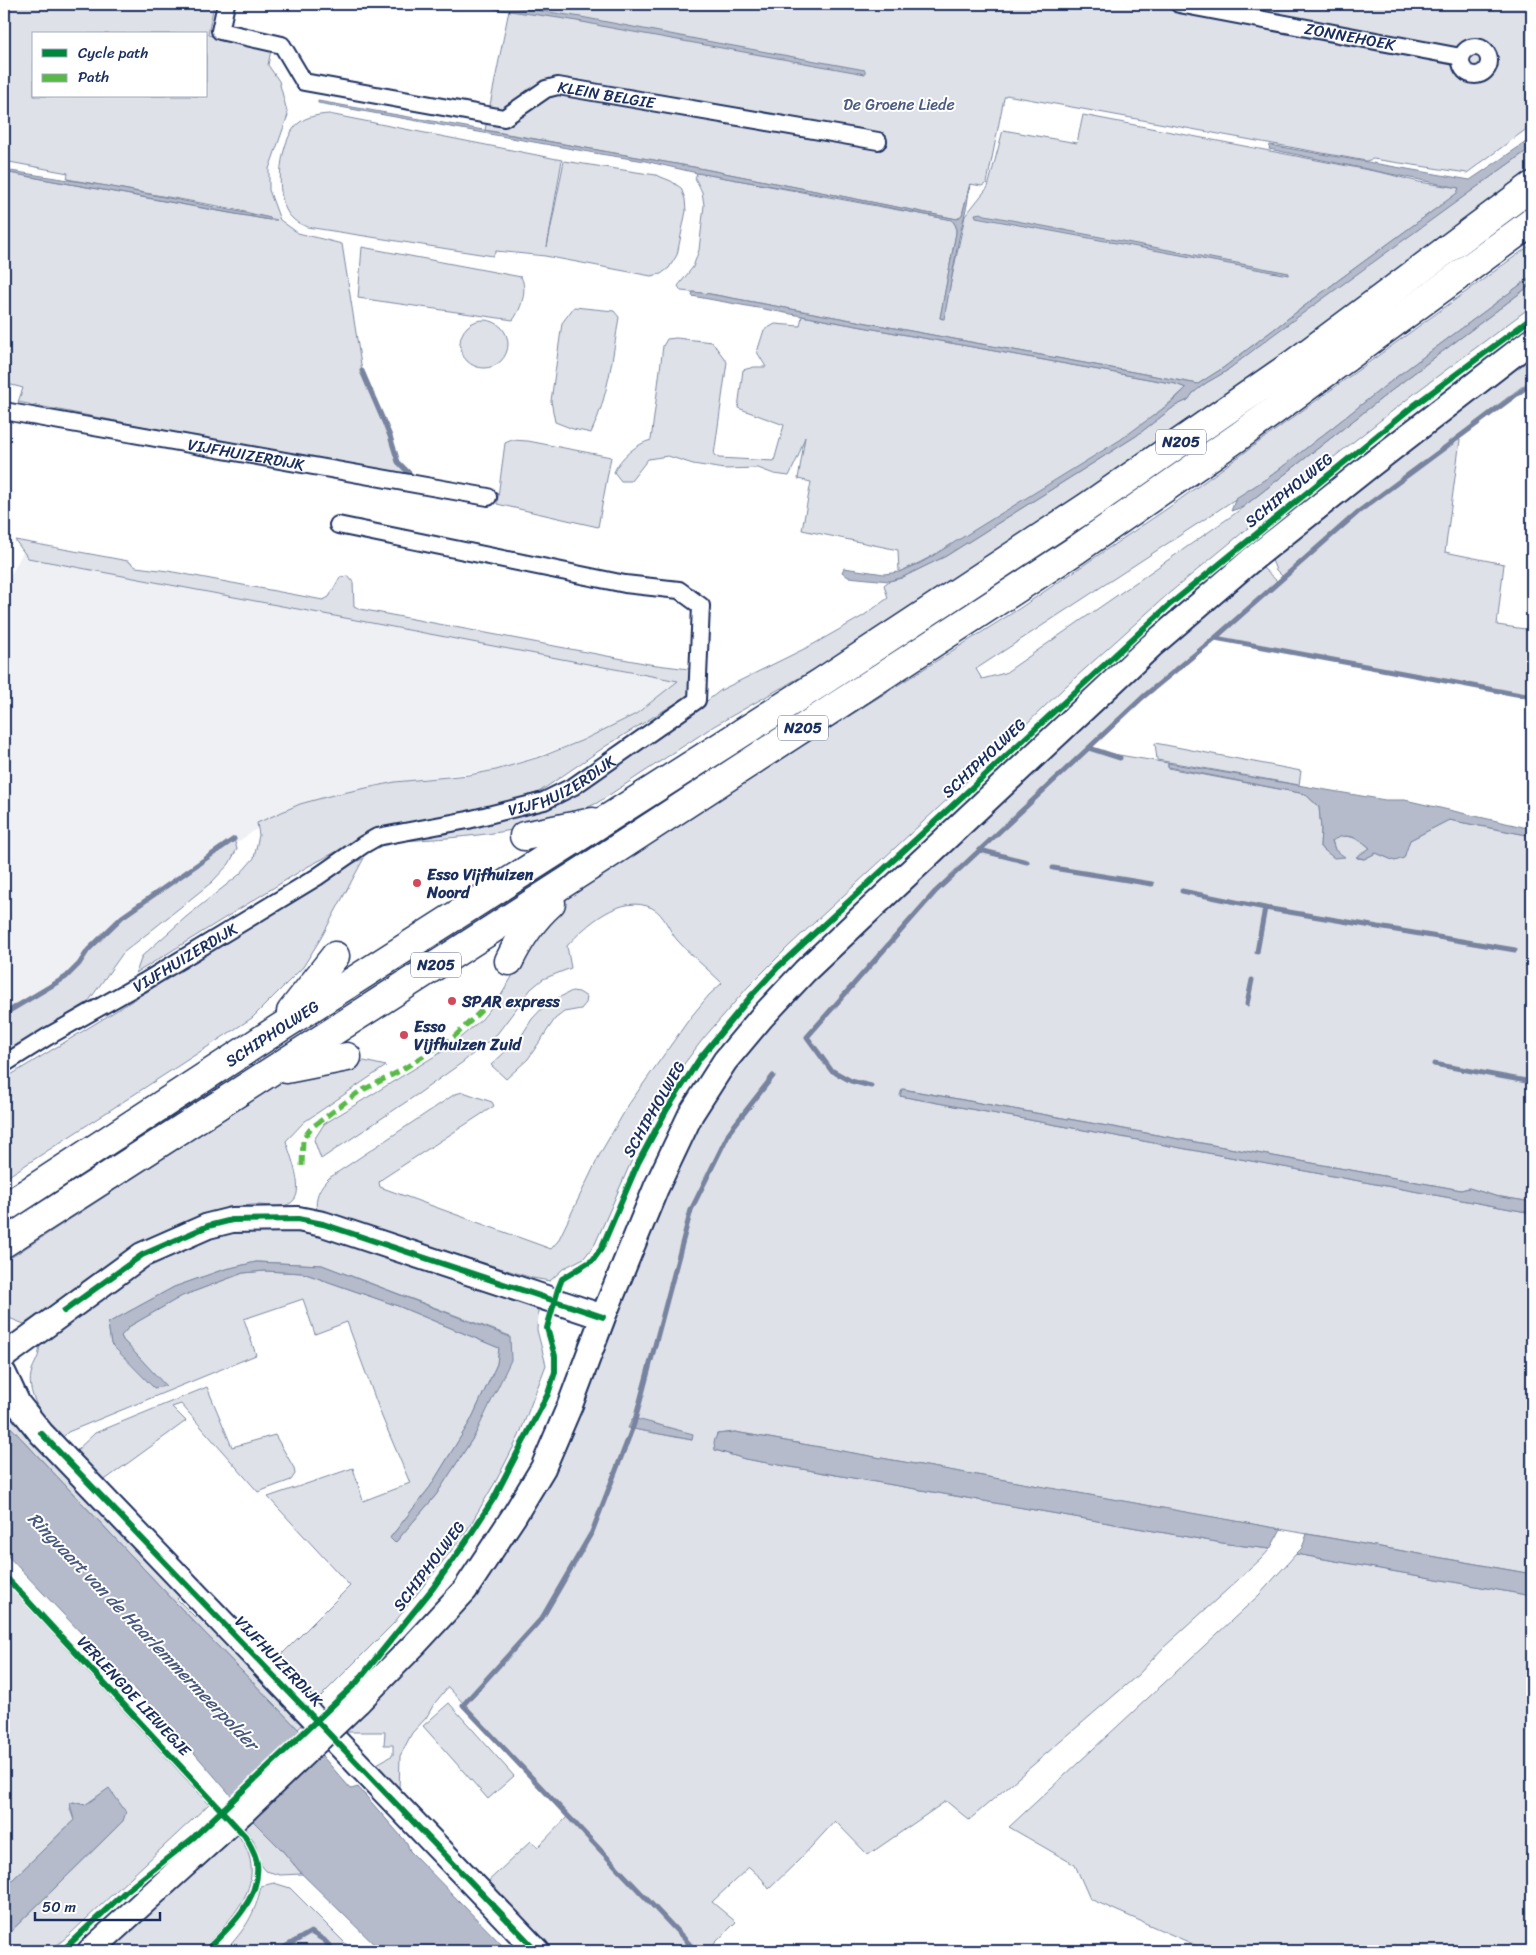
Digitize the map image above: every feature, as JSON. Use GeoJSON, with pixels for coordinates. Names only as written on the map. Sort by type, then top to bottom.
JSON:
{"type":"FeatureCollection","features":[{"type":"Feature","properties":{"kind":"highway","name":"SCHIPHOLWEG"},"geometry":{"type":"LineString","coordinates":[[4,1208],[278,1028],[820,684],[1087,507],[1296,362],[1532,186]]}},
{"type":"Feature","properties":{"kind":"highway","name":"SCHIPHOLWEG"},"geometry":{"type":"LineString","coordinates":[[4,1243],[603,858],[1076,550],[1238,437],[1532,222]]}},
{"type":"Feature","properties":{"kind":"highway"},"geometry":{"type":"LineString","coordinates":[[524,836],[604,820]]}},
{"type":"Feature","properties":{"kind":"highway"},"geometry":{"type":"LineString","coordinates":[[509,961],[522,936],[536,916],[603,858]]}},
{"type":"Feature","properties":{"kind":"highway"},"geometry":{"type":"LineString","coordinates":[[278,1028],[335,956]]}},
{"type":"Feature","properties":{"kind":"highway"},"geometry":{"type":"LineString","coordinates":[[270,1072],[347,1057]]}},
{"type":"Feature","properties":{"kind":"main road","name":"SCHIPHOLWEG"},"geometry":{"type":"LineString","coordinates":[[90,1951],[202,1850],[358,1702],[415,1644],[464,1590],[514,1516],[543,1468],[570,1405],[602,1317],[656,1188],[691,1114],[725,1061],[774,1004],[854,924],[1151,646],[1287,531],[1532,340]]}},
{"type":"Feature","properties":{"kind":"main road"},"geometry":{"type":"LineString","coordinates":[[4,1356],[142,1255],[208,1226],[232,1220],[298,1219],[323,1224],[602,1317]]}},
{"type":"Feature","properties":{"kind":"main road","name":"VIJFHUIZERDIJK"},"geometry":{"type":"LineString","coordinates":[[4,1374],[18,1404],[41,1433],[538,1951]]}},
{"type":"Feature","properties":{"kind":"street","name":"KLEIN BELGIE"},"geometry":{"type":"LineString","coordinates":[[226,4],[220,31],[282,45],[304,82],[504,118],[546,88],[558,86],[878,141]]}},
{"type":"Feature","properties":{"kind":"street","name":"ZONNEHOEK"},"geometry":{"type":"LineString","coordinates":[[1179,4],[1461,57]]}},
{"type":"Feature","properties":{"kind":"street","name":"VIJFHUIZERDIJK"},"geometry":{"type":"LineString","coordinates":[[4,411],[488,497]]}},
{"type":"Feature","properties":{"kind":"street","name":"VIJFHUIZERDIJK"},"geometry":{"type":"LineString","coordinates":[[4,1064],[317,877],[377,837],[468,820],[544,801],[574,786],[697,700],[701,606],[679,590],[625,584],[338,525]]}},
{"type":"Feature","properties":{"kind":"shaded area"},"geometry":{"type":"Polygon","coordinates":[[[23,552],[678,681],[636,714],[581,741],[496,770],[395,782],[279,814],[106,931],[66,977],[4,1014],[4,588],[23,552]]]}},
{"type":"Feature","properties":{"kind":"green space"},"geometry":{"type":"Polygon","coordinates":[[[4,4],[214,4],[208,35],[271,50],[268,65],[279,81],[288,115],[269,169],[269,190],[280,220],[298,233],[342,244],[362,371],[390,436],[398,462],[414,479],[18,402],[23,388],[4,383],[4,172],[277,220],[229,208],[67,179],[68,173],[4,161],[4,4]]]}},
{"type":"Feature","properties":{"kind":"green space","name":"De Groene Liede"},"geometry":{"type":"Polygon","coordinates":[[[506,4],[1532,4],[1532,125],[1467,173],[1373,159],[1366,161],[1006,95],[987,183],[982,186],[970,184],[962,215],[957,219],[699,168],[485,130],[510,5],[506,4]]]}},
{"type":"Feature","properties":{"kind":"green space"},"geometry":{"type":"Polygon","coordinates":[[[329,114],[562,160],[547,247],[564,161],[656,175],[671,181],[681,188],[685,199],[686,211],[677,255],[669,268],[661,274],[651,276],[545,256],[496,251],[493,256],[307,227],[293,219],[287,211],[281,188],[280,174],[282,161],[289,137],[297,124],[310,117],[329,114]]]}},
{"type":"Feature","properties":{"kind":"green space"},"geometry":{"type":"Polygon","coordinates":[[[1083,115],[1384,173],[1419,182],[1459,188],[1458,193],[1340,279],[1223,368],[1198,384],[710,294],[681,291],[678,286],[693,267],[699,250],[704,205],[702,192],[695,178],[697,173],[952,220],[956,226],[956,233],[940,318],[943,319],[965,216],[988,187],[1003,130],[1077,143],[1083,115]]]}},
{"type":"Feature","properties":{"kind":"green space"},"geometry":{"type":"Polygon","coordinates":[[[1532,147],[1532,173],[1236,389],[1109,478],[827,662],[714,726],[597,803],[574,813],[550,821],[502,832],[402,841],[474,824],[605,773],[670,730],[721,690],[812,645],[863,616],[888,598],[884,585],[889,581],[901,578],[946,556],[1136,436],[1175,406],[1188,400],[1193,393],[1225,372],[1273,334],[1532,147]]]}},
{"type":"Feature","properties":{"kind":"green space"},"geometry":{"type":"Polygon","coordinates":[[[1532,244],[1532,276],[1399,375],[1272,475],[976,669],[982,679],[1005,673],[1233,515],[1410,376],[1532,284],[1532,306],[1419,390],[1329,461],[1167,595],[1066,686],[964,784],[789,946],[747,988],[684,1064],[659,1107],[631,1162],[595,1244],[584,1258],[564,1268],[550,1281],[532,1278],[317,1211],[316,1201],[318,1193],[329,1178],[455,1094],[463,1092],[492,1102],[494,1106],[382,1179],[379,1182],[380,1187],[551,1249],[558,1241],[601,1152],[629,1104],[690,1018],[722,983],[683,947],[664,919],[652,908],[640,904],[628,905],[616,908],[594,921],[567,946],[571,968],[543,979],[531,989],[497,1034],[463,1062],[321,1159],[314,1140],[324,1124],[448,1048],[482,1019],[500,997],[526,953],[545,908],[1017,610],[1168,508],[1532,244]]]}},
{"type":"Feature","properties":{"kind":"green space"},"geometry":{"type":"Polygon","coordinates":[[[362,247],[521,277],[524,293],[519,311],[513,320],[358,298],[362,247]]]}},
{"type":"Feature","properties":{"kind":"green space"},"geometry":{"type":"Polygon","coordinates":[[[574,307],[614,311],[619,317],[606,391],[591,433],[555,422],[551,401],[562,323],[574,307]]]}},
{"type":"Feature","properties":{"kind":"green space"},"geometry":{"type":"Polygon","coordinates":[[[802,316],[1176,384],[1186,388],[1146,422],[1103,452],[943,550],[899,572],[898,550],[802,530],[811,482],[798,479],[805,437],[789,476],[774,474],[758,468],[724,469],[693,464],[668,456],[648,459],[631,481],[621,481],[614,472],[620,462],[634,448],[651,440],[663,346],[667,339],[676,338],[712,342],[727,362],[714,455],[719,458],[774,461],[784,425],[738,408],[743,370],[754,367],[766,367],[757,352],[764,330],[775,324],[800,326],[802,316]]]}},
{"type":"Feature","properties":{"kind":"green space"},"geometry":{"type":"Polygon","coordinates":[[[484,320],[493,322],[501,327],[506,335],[508,344],[506,353],[501,361],[493,366],[484,368],[475,366],[467,361],[462,353],[460,344],[462,335],[467,327],[475,322],[484,320]]]}},
{"type":"Feature","properties":{"kind":"green space"},"geometry":{"type":"Polygon","coordinates":[[[1532,349],[1532,379],[1453,439],[1460,440],[1445,552],[1504,564],[1497,625],[1532,630],[1532,697],[1215,638],[1131,709],[1088,750],[1168,763],[1168,768],[1305,794],[1319,807],[1320,847],[1335,850],[1332,840],[1342,836],[1352,837],[1370,848],[1357,858],[1364,859],[1376,853],[1395,861],[1410,840],[1449,820],[1532,836],[1532,1202],[1495,1196],[1469,1188],[1461,1190],[903,1089],[900,1096],[1532,1213],[1532,1574],[735,1432],[717,1434],[715,1450],[745,1459],[1228,1544],[1270,1549],[1163,1648],[1139,1674],[969,1820],[946,1801],[868,1855],[835,1821],[769,1889],[762,1879],[749,1867],[712,1902],[736,1922],[707,1951],[544,1951],[483,1886],[531,1841],[538,1847],[569,1815],[448,1687],[434,1704],[426,1718],[412,1733],[400,1756],[399,1792],[373,1766],[393,1755],[393,1745],[384,1745],[385,1732],[346,1732],[422,1654],[472,1597],[555,1470],[576,1424],[649,1235],[703,1105],[757,1031],[1124,686],[1252,572],[1263,568],[1278,582],[1283,577],[1276,570],[1271,558],[1532,349]],[[632,1419],[629,1428],[692,1440],[632,1419]]]}},
{"type":"Feature","properties":{"kind":"green space"},"geometry":{"type":"Polygon","coordinates":[[[512,440],[528,441],[611,457],[598,527],[497,504],[505,443],[512,440]]]}},
{"type":"Feature","properties":{"kind":"green space"},"geometry":{"type":"Polygon","coordinates":[[[15,540],[128,561],[136,567],[168,571],[323,600],[329,597],[340,577],[348,576],[353,582],[354,606],[360,609],[649,664],[705,671],[697,690],[606,746],[539,792],[515,801],[355,842],[307,867],[136,973],[142,956],[186,917],[240,874],[254,858],[259,835],[257,823],[300,804],[333,795],[395,782],[469,775],[496,770],[543,756],[581,741],[636,714],[678,681],[28,558],[15,540]]]}},
{"type":"Feature","properties":{"kind":"green space"},"geometry":{"type":"Polygon","coordinates":[[[1155,743],[1301,771],[1299,785],[1157,760],[1155,743]]]}},
{"type":"Feature","properties":{"kind":"green space"},"geometry":{"type":"Polygon","coordinates":[[[234,839],[237,849],[229,864],[212,882],[123,953],[88,1002],[4,1054],[4,1014],[66,977],[79,964],[88,950],[122,917],[234,839]]]}},
{"type":"Feature","properties":{"kind":"green space"},"geometry":{"type":"Polygon","coordinates":[[[364,858],[321,938],[303,967],[252,1018],[4,1179],[4,1079],[148,991],[299,893],[364,858]]]}},
{"type":"Feature","properties":{"kind":"green space"},"geometry":{"type":"Polygon","coordinates":[[[572,991],[579,992],[587,997],[586,1003],[581,1009],[564,1012],[555,1019],[528,1059],[506,1079],[491,1065],[520,1038],[532,1019],[546,1004],[572,991]]]}},
{"type":"Feature","properties":{"kind":"green space"},"geometry":{"type":"Polygon","coordinates":[[[364,1061],[386,1066],[304,1122],[286,1141],[298,1188],[297,1195],[290,1203],[280,1206],[239,1206],[212,1212],[186,1221],[148,1239],[24,1324],[9,1318],[4,1320],[4,1262],[282,1080],[364,1061]]]}},
{"type":"Feature","properties":{"kind":"green space"},"geometry":{"type":"Polygon","coordinates":[[[295,1227],[411,1262],[532,1307],[538,1311],[537,1330],[546,1365],[519,1436],[497,1479],[466,1532],[394,1623],[311,1706],[272,1664],[350,1586],[268,1497],[353,1468],[363,1501],[410,1483],[382,1417],[347,1322],[315,1334],[303,1299],[244,1319],[256,1355],[68,1432],[62,1438],[39,1409],[30,1383],[32,1370],[39,1353],[39,1345],[150,1261],[217,1231],[295,1227]],[[256,1262],[222,1270],[174,1287],[108,1323],[111,1344],[165,1386],[121,1336],[130,1326],[182,1296],[243,1273],[265,1271],[303,1273],[398,1306],[499,1348],[497,1364],[471,1420],[430,1487],[390,1538],[395,1543],[436,1495],[475,1435],[510,1336],[322,1265],[256,1262]]]}},
{"type":"Feature","properties":{"kind":"green space"},"geometry":{"type":"Polygon","coordinates":[[[207,1387],[232,1447],[275,1435],[294,1468],[295,1474],[291,1480],[258,1492],[181,1404],[172,1407],[186,1421],[102,1482],[78,1454],[77,1450],[95,1433],[207,1387]]]}},
{"type":"Feature","properties":{"kind":"green space"},"geometry":{"type":"Polygon","coordinates":[[[4,1402],[14,1416],[183,1594],[177,1599],[195,1617],[200,1613],[305,1723],[298,1729],[174,1601],[4,1420],[4,1402]]]}},
{"type":"Feature","properties":{"kind":"green space"},"geometry":{"type":"Polygon","coordinates":[[[1296,1554],[1532,1596],[1532,1951],[1209,1951],[1090,1899],[1075,1865],[1009,1827],[1259,1595],[1296,1554]]]}},
{"type":"Feature","properties":{"kind":"green space"},"geometry":{"type":"Polygon","coordinates":[[[4,1581],[209,1804],[50,1951],[4,1951],[4,1938],[123,1821],[109,1789],[85,1805],[73,1802],[70,1809],[74,1820],[4,1888],[4,1581]]]}},
{"type":"Feature","properties":{"kind":"green space"},"geometry":{"type":"Polygon","coordinates":[[[449,1703],[514,1776],[488,1799],[423,1726],[449,1703]]]}},
{"type":"Feature","properties":{"kind":"green space"},"geometry":{"type":"Polygon","coordinates":[[[253,1821],[281,1849],[302,1874],[280,1875],[266,1871],[262,1866],[254,1841],[245,1829],[253,1821]]]}},
{"type":"Feature","properties":{"kind":"green space"},"geometry":{"type":"Polygon","coordinates":[[[238,1835],[248,1852],[251,1868],[249,1884],[244,1899],[224,1926],[199,1951],[108,1951],[238,1835]]]}},
{"type":"Feature","properties":{"kind":"green space"},"geometry":{"type":"Polygon","coordinates":[[[274,1883],[290,1888],[353,1951],[225,1951],[238,1936],[252,1914],[261,1886],[274,1883]]]}},
{"type":"Feature","properties":{"kind":"water"},"geometry":{"type":"Polygon","coordinates":[[[467,4],[497,4],[581,17],[865,70],[865,74],[571,20],[467,4]]]}},
{"type":"Feature","properties":{"kind":"water"},"geometry":{"type":"Polygon","coordinates":[[[318,101],[699,168],[957,219],[962,215],[970,184],[944,319],[940,318],[956,233],[956,226],[952,220],[697,173],[645,161],[318,103],[318,101]]]}},
{"type":"Feature","properties":{"kind":"water"},"geometry":{"type":"Polygon","coordinates":[[[1532,138],[1532,147],[1225,372],[1206,383],[1193,393],[1188,400],[1175,406],[1136,436],[946,556],[901,578],[889,581],[848,577],[842,572],[844,568],[884,574],[899,572],[921,563],[1120,440],[1172,402],[1186,388],[1176,384],[692,296],[693,292],[710,294],[1198,384],[1223,368],[1457,193],[1459,188],[1269,149],[1270,145],[1470,180],[1532,138]]]}},
{"type":"Feature","properties":{"kind":"water"},"geometry":{"type":"Polygon","coordinates":[[[4,170],[107,186],[271,218],[270,220],[4,172],[4,170]]]}},
{"type":"Feature","properties":{"kind":"water"},"geometry":{"type":"Polygon","coordinates":[[[981,213],[1289,273],[1288,275],[976,217],[975,214],[981,213]]]}},
{"type":"Feature","properties":{"kind":"water"},"geometry":{"type":"Polygon","coordinates":[[[1532,276],[1532,284],[1410,376],[1243,507],[1231,511],[1236,498],[1272,475],[1399,375],[1532,276]]]}},
{"type":"Feature","properties":{"kind":"water"},"geometry":{"type":"Polygon","coordinates":[[[1168,763],[1385,800],[1405,800],[1532,829],[1532,836],[1449,820],[1410,840],[1404,858],[1395,861],[1376,853],[1364,859],[1356,857],[1370,848],[1361,841],[1347,836],[1342,836],[1332,841],[1335,850],[1345,857],[1334,858],[1320,847],[1319,807],[1305,794],[1168,767],[1168,763]]]}},
{"type":"Feature","properties":{"kind":"water"},"geometry":{"type":"Polygon","coordinates":[[[902,1089],[1461,1190],[1469,1188],[1495,1196],[1532,1202],[1532,1213],[900,1096],[902,1089]]]}},
{"type":"Feature","properties":{"kind":"water"},"geometry":{"type":"Polygon","coordinates":[[[256,1262],[322,1265],[510,1337],[511,1360],[475,1435],[436,1495],[395,1543],[390,1538],[430,1487],[471,1420],[497,1364],[499,1348],[398,1306],[303,1273],[265,1271],[243,1273],[182,1296],[130,1326],[121,1336],[166,1386],[154,1388],[111,1344],[108,1323],[174,1287],[222,1270],[256,1262]]]}},
{"type":"Feature","properties":{"kind":"water"},"geometry":{"type":"Polygon","coordinates":[[[633,1418],[693,1434],[692,1440],[628,1428],[633,1418]]]}},
{"type":"Feature","properties":{"kind":"water","name":"Ringvaart van de Haarlemmermeerpolder"},"geometry":{"type":"Polygon","coordinates":[[[4,1420],[174,1601],[303,1734],[351,1789],[358,1787],[407,1843],[410,1851],[508,1951],[381,1951],[302,1874],[183,1740],[4,1552],[4,1420]]]}},
{"type":"Feature","properties":{"kind":"water"},"geometry":{"type":"Polygon","coordinates":[[[735,1432],[1281,1529],[1270,1549],[1228,1544],[745,1459],[715,1450],[714,1442],[717,1434],[735,1432]]]}},
{"type":"Feature","properties":{"kind":"water"},"geometry":{"type":"Polygon","coordinates":[[[1307,1534],[1532,1574],[1532,1596],[1296,1554],[1302,1548],[1307,1534]]]}},
{"type":"Feature","properties":{"kind":"water"},"geometry":{"type":"Polygon","coordinates":[[[109,1788],[126,1812],[123,1821],[4,1938],[4,1888],[74,1820],[70,1804],[73,1802],[85,1805],[109,1788]]]}},
{"type":"Feature","properties":{"kind":"pier"},"geometry":{"type":"Polygon","coordinates":[[[301,1729],[324,1754],[251,1823],[229,1797],[301,1729]]]}},
{"type":"Feature","properties":{"kind":"waterway"},"geometry":{"type":"LineString","coordinates":[[362,371],[390,436],[398,462],[410,474]]}},
{"type":"Feature","properties":{"kind":"waterway"},"geometry":{"type":"LineString","coordinates":[[871,1086],[851,1081],[831,1070],[807,1037],[935,892],[1143,697],[1215,638],[1358,512],[1532,383]]}},
{"type":"Feature","properties":{"kind":"waterway"},"geometry":{"type":"LineString","coordinates":[[1215,638],[1532,697]]}},
{"type":"Feature","properties":{"kind":"waterway"},"geometry":{"type":"LineString","coordinates":[[1089,748],[1120,758]]}},
{"type":"Feature","properties":{"kind":"waterway"},"geometry":{"type":"LineString","coordinates":[[4,1014],[66,977],[79,964],[88,950],[122,917],[234,839]]}},
{"type":"Feature","properties":{"kind":"waterway"},"geometry":{"type":"LineString","coordinates":[[980,850],[1027,862]]}},
{"type":"Feature","properties":{"kind":"waterway"},"geometry":{"type":"LineString","coordinates":[[1053,868],[1152,884]]}},
{"type":"Feature","properties":{"kind":"waterway"},"geometry":{"type":"LineString","coordinates":[[1182,891],[1265,908],[1257,952]]}},
{"type":"Feature","properties":{"kind":"waterway"},"geometry":{"type":"LineString","coordinates":[[1265,908],[1515,950]]}},
{"type":"Feature","properties":{"kind":"waterway"},"geometry":{"type":"LineString","coordinates":[[1247,1004],[1252,980]]}},
{"type":"Feature","properties":{"kind":"waterway"},"geometry":{"type":"LineString","coordinates":[[1434,1064],[1532,1082]]}},
{"type":"Feature","properties":{"kind":"waterway"},"geometry":{"type":"LineString","coordinates":[[696,1951],[463,1705],[542,1618],[592,1532],[634,1424],[691,1210],[730,1131],[773,1076]]}},
{"type":"Feature","properties":{"kind":"waterway"},"geometry":{"type":"LineString","coordinates":[[278,1951],[311,1932],[324,1940],[334,1951]]}},
{"type":"Feature","properties":{"kind":"marked path"},"geometry":{"type":"LineString","coordinates":[[302,1166],[303,1139],[311,1128],[359,1092],[400,1071],[455,1036],[487,1005]]}},
{"type":"Feature","properties":{"kind":"cycle path"},"geometry":{"type":"LineString","coordinates":[[62,1951],[125,1892],[193,1838],[357,1682],[433,1588],[494,1498],[548,1394],[555,1372],[555,1356],[547,1328],[562,1279],[593,1260],[601,1249],[638,1163],[666,1111],[700,1058],[752,995],[778,967],[1168,606],[1412,407],[1532,318]]}},
{"type":"Feature","properties":{"kind":"cycle path"},"geometry":{"type":"LineString","coordinates":[[64,1311],[142,1255],[208,1226],[232,1220],[298,1219],[323,1224],[603,1317]]}},
{"type":"Feature","properties":{"kind":"cycle path"},"geometry":{"type":"LineString","coordinates":[[41,1433],[537,1951]]}},
{"type":"Feature","properties":{"kind":"cycle path","name":"VERLENGDE LIEWEGJE"},"geometry":{"type":"LineString","coordinates":[[4,1575],[245,1836],[251,1846],[257,1864],[257,1877],[254,1889],[233,1923],[205,1951]]}},
{"type":"Feature","properties":{"kind":"place","name":"Esso Vijfhuizen Noord"},"geometry":{"type":"Point","coordinates":[417,883]}},
{"type":"Feature","properties":{"kind":"place","name":"SPAR express"},"geometry":{"type":"Point","coordinates":[452,1001]}},
{"type":"Feature","properties":{"kind":"place","name":"Esso Vijfhuizen Zuid"},"geometry":{"type":"Point","coordinates":[404,1035]}}]}
